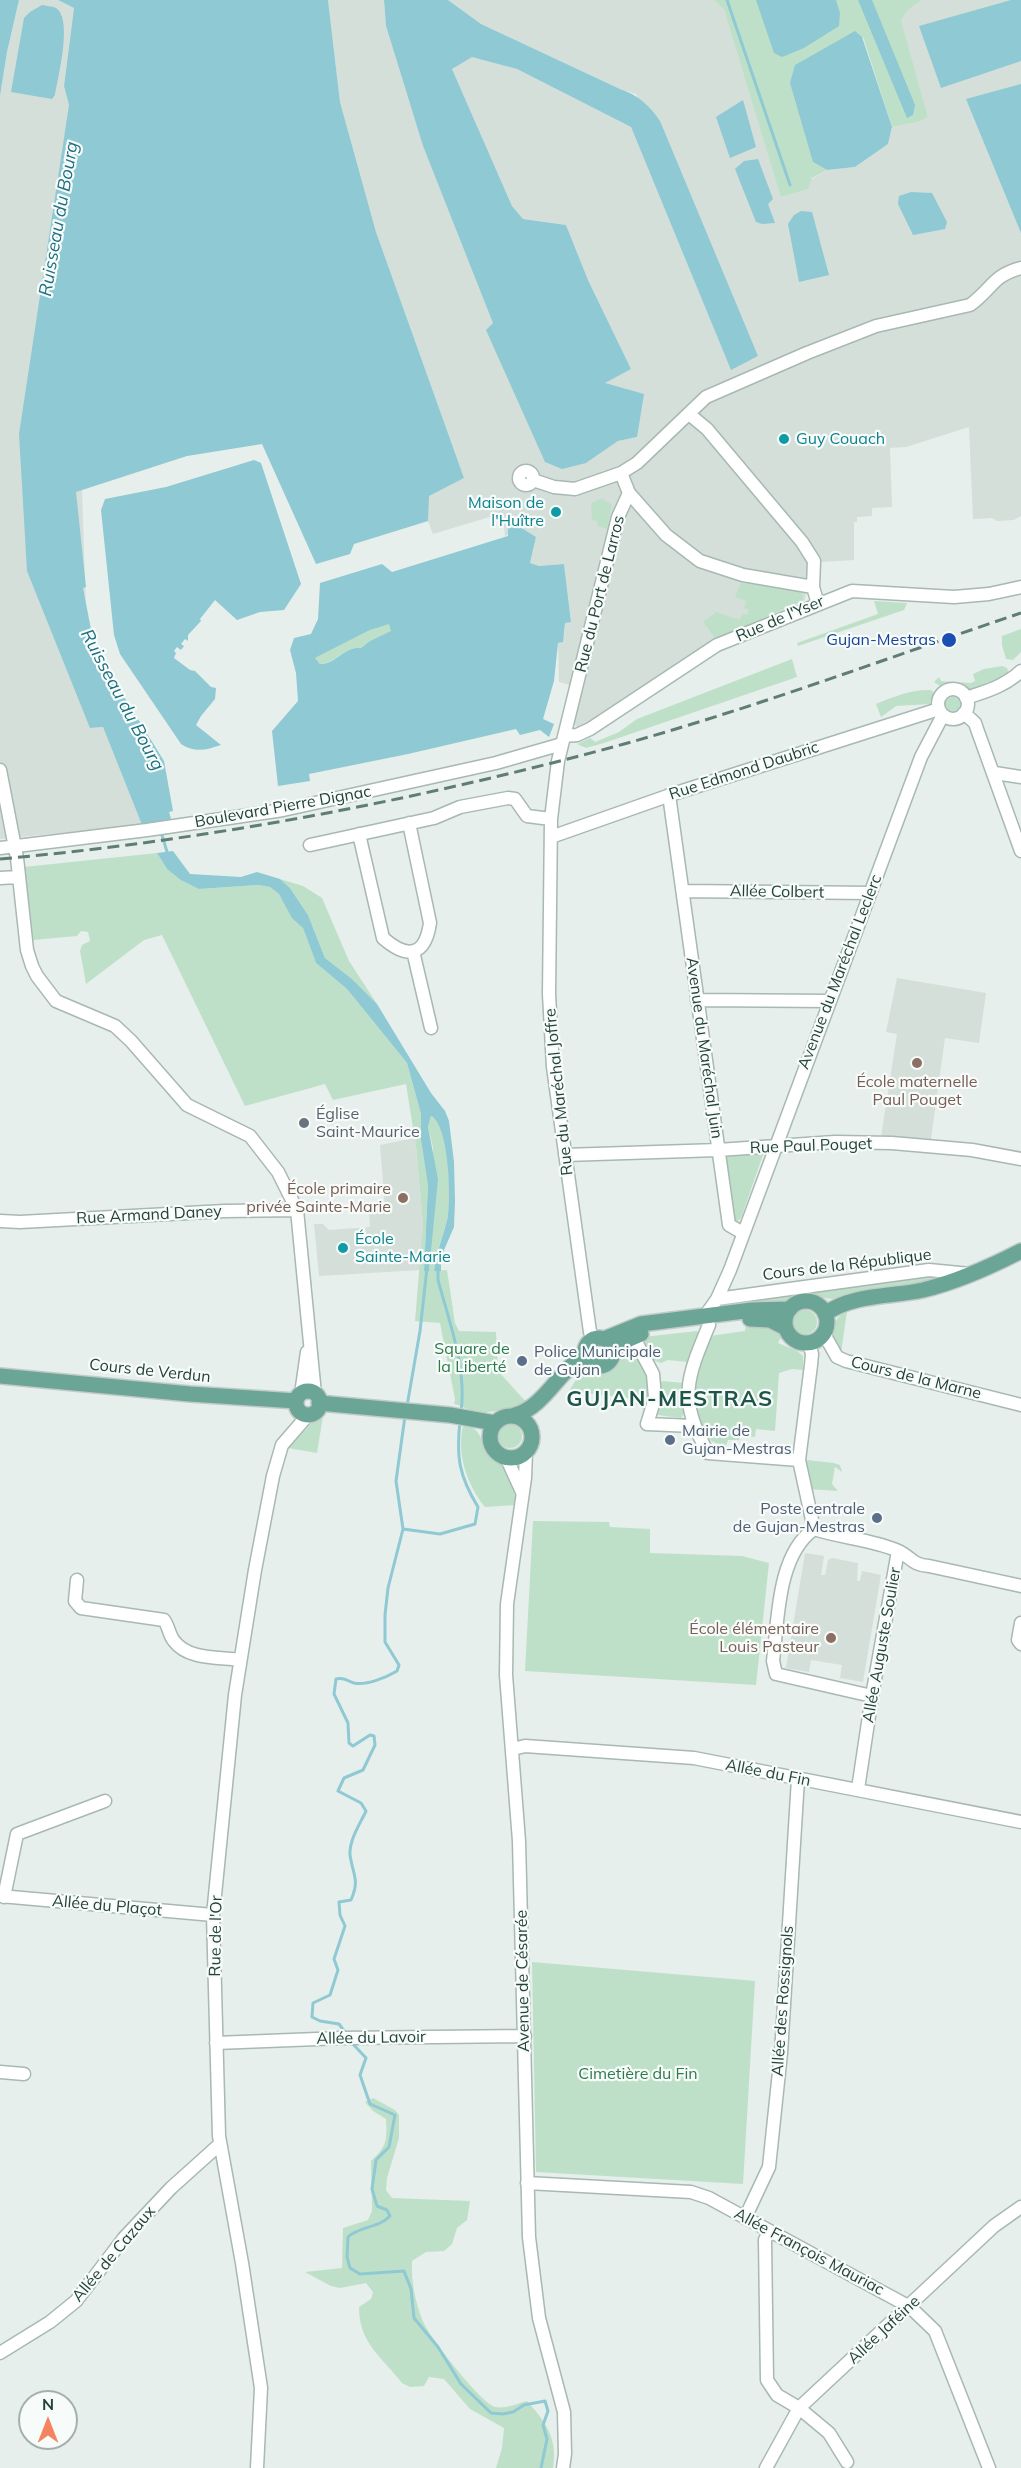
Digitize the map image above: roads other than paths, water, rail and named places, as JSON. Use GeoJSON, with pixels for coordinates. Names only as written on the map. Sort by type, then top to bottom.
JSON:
{"type":"FeatureCollection","features":[{"type":"Feature","properties":{"kind":"main road","name":"Cours de la République"},"geometry":{"type":"LineString","coordinates":[[825,1314],[852,1301],[924,1289],[971,1274],[1021,1251]]}},
{"type":"Feature","properties":{"kind":"main road"},"geometry":{"type":"LineString","coordinates":[[531,1429],[541,1411],[588,1359],[587,1345],[707,1320],[724,1300],[790,1309]]}},
{"type":"Feature","properties":{"kind":"main road"},"geometry":{"type":"LineString","coordinates":[[802,1302],[809,1302],[821,1308],[825,1314],[827,1321],[824,1334],[809,1343],[797,1341],[788,1334],[787,1315],[790,1309],[802,1302]]}},
{"type":"Feature","properties":{"kind":"main road"},"geometry":{"type":"LineString","coordinates":[[604,1343],[641,1324],[752,1319],[770,1320],[786,1328]]}},
{"type":"Feature","properties":{"kind":"main road"},"geometry":{"type":"LineString","coordinates":[[588,1359],[603,1366],[610,1360],[604,1343]]}},
{"type":"Feature","properties":{"kind":"main road"},"geometry":{"type":"LineString","coordinates":[[515,1415],[527,1422],[531,1429],[532,1441],[526,1452],[513,1458],[506,1457],[494,1449],[493,1429],[508,1415],[524,1413],[535,1405],[561,1373],[588,1359]]}},
{"type":"Feature","properties":{"kind":"main road","name":"Cours de Verdun"},"geometry":{"type":"LineString","coordinates":[[0,1376],[190,1394],[308,1398],[450,1415],[493,1429]]}},
{"type":"Feature","properties":{"kind":"main road"},"geometry":{"type":"LineString","coordinates":[[308,1398],[299,1411],[308,1415]]}},
{"type":"Feature","properties":{"kind":"street"},"geometry":{"type":"LineString","coordinates":[[533,480],[554,487],[575,489],[621,473],[637,463],[706,396],[807,352],[876,326],[970,305],[985,293],[999,276],[1021,268]]}},
{"type":"Feature","properties":{"kind":"street"},"geometry":{"type":"LineString","coordinates":[[689,414],[707,429],[802,542],[814,561],[813,588],[818,604]]}},
{"type":"Feature","properties":{"kind":"street","name":"Rue du Port de Larros"},"geometry":{"type":"LineString","coordinates":[[563,740],[618,517],[629,493],[621,473]]}},
{"type":"Feature","properties":{"kind":"street"},"geometry":{"type":"LineString","coordinates":[[629,493],[666,535],[700,561],[743,575],[813,588]]}},
{"type":"Feature","properties":{"kind":"street","name":"Rue de l'Yser"},"geometry":{"type":"LineString","coordinates":[[563,740],[590,729],[717,645],[852,591],[954,597],[989,594],[1021,587]]}},
{"type":"Feature","properties":{"kind":"street"},"geometry":{"type":"LineString","coordinates":[[966,698],[992,690],[1011,680],[1021,671]]}},
{"type":"Feature","properties":{"kind":"street"},"geometry":{"type":"LineString","coordinates":[[941,712],[940,697],[949,690],[957,690],[966,698],[967,706],[964,713],[975,723],[1021,850]]}},
{"type":"Feature","properties":{"kind":"street","name":"Rue Edmond Daubric"},"geometry":{"type":"LineString","coordinates":[[551,837],[633,810],[669,795],[941,712],[956,718],[964,713]]}},
{"type":"Feature","properties":{"kind":"street","name":"Avenue du Maréchal Leclerc"},"geometry":{"type":"LineString","coordinates":[[743,1233],[921,757],[941,712]]}},
{"type":"Feature","properties":{"kind":"street","name":"Rue du Maréchal Joffre"},"geometry":{"type":"LineString","coordinates":[[563,740],[551,819],[549,994],[553,1068],[590,1332],[604,1343]]}},
{"type":"Feature","properties":{"kind":"street","name":"Boulevard Pierre Dignac"},"geometry":{"type":"LineString","coordinates":[[0,848],[173,827],[283,810],[496,764],[563,740]]}},
{"type":"Feature","properties":{"kind":"street"},"geometry":{"type":"LineString","coordinates":[[0,770],[15,846],[27,950],[32,966],[56,1001],[115,1026],[187,1105],[250,1136],[278,1172],[297,1210],[309,1345],[308,1398]]}},
{"type":"Feature","properties":{"kind":"street"},"geometry":{"type":"LineString","coordinates":[[995,773],[1021,777]]}},
{"type":"Feature","properties":{"kind":"street","name":"Avenue du Maréchal Juin"},"geometry":{"type":"LineString","coordinates":[[669,795],[729,1225],[743,1233]]}},
{"type":"Feature","properties":{"kind":"street"},"geometry":{"type":"LineString","coordinates":[[310,845],[434,818],[460,807],[508,798],[515,799],[527,816],[551,819]]}},
{"type":"Feature","properties":{"kind":"street"},"geometry":{"type":"LineString","coordinates":[[359,834],[383,938],[396,949],[409,953],[420,949],[428,937],[430,923],[410,823]]}},
{"type":"Feature","properties":{"kind":"street"},"geometry":{"type":"LineString","coordinates":[[0,878],[18,877]]}},
{"type":"Feature","properties":{"kind":"street","name":"Allée Colbert"},"geometry":{"type":"LineString","coordinates":[[684,891],[870,893]]}},
{"type":"Feature","properties":{"kind":"street"},"geometry":{"type":"LineString","coordinates":[[413,951],[431,1028]]}},
{"type":"Feature","properties":{"kind":"street"},"geometry":{"type":"LineString","coordinates":[[698,1000],[830,1001]]}},
{"type":"Feature","properties":{"kind":"street","name":"Rue Paul Pouget"},"geometry":{"type":"LineString","coordinates":[[565,1155],[718,1150],[835,1142],[892,1143],[972,1150],[1021,1159]]}},
{"type":"Feature","properties":{"kind":"street","name":"Rue Armand Daney"},"geometry":{"type":"LineString","coordinates":[[0,1221],[297,1210]]}},
{"type":"Feature","properties":{"kind":"street"},"geometry":{"type":"LineString","coordinates":[[724,1300],[743,1233]]}},
{"type":"Feature","properties":{"kind":"street","name":"Cours de la République"},"geometry":{"type":"LineString","coordinates":[[724,1300],[929,1270],[971,1274]]}},
{"type":"Feature","properties":{"kind":"street"},"geometry":{"type":"LineString","coordinates":[[707,1320],[691,1368],[688,1400],[693,1426],[708,1453],[799,1460]]}},
{"type":"Feature","properties":{"kind":"street","name":"Cours de la Marne"},"geometry":{"type":"LineString","coordinates":[[824,1334],[837,1357],[846,1361],[1021,1405]]}},
{"type":"Feature","properties":{"kind":"street"},"geometry":{"type":"LineString","coordinates":[[633,1336],[653,1374],[655,1398],[647,1424],[693,1426]]}},
{"type":"Feature","properties":{"kind":"street"},"geometry":{"type":"LineString","coordinates":[[809,1343],[812,1365],[799,1460],[814,1529],[806,1535],[783,1574],[773,1661],[776,1674],[872,1695]]}},
{"type":"Feature","properties":{"kind":"street","name":"Rue de l'Or"},"geometry":{"type":"LineString","coordinates":[[257,2468],[261,2388],[242,2263],[220,2144],[213,1915],[235,1695],[273,1476],[282,1445],[308,1415]]}},
{"type":"Feature","properties":{"kind":"street","name":"Avenue de Césarée"},"geometry":{"type":"LineString","coordinates":[[526,1452],[507,1604],[506,1676],[519,1841],[529,2237],[538,2311],[564,2412],[563,2468]]}},
{"type":"Feature","properties":{"kind":"street"},"geometry":{"type":"LineString","coordinates":[[506,1457],[522,1492]]}},
{"type":"Feature","properties":{"kind":"street","name":"Allée Auguste Soulier"},"geometry":{"type":"LineString","coordinates":[[814,1529],[864,1540],[898,1551],[858,1789]]}},
{"type":"Feature","properties":{"kind":"street"},"geometry":{"type":"LineString","coordinates":[[898,1551],[917,1566],[929,1566],[1021,1586]]}},
{"type":"Feature","properties":{"kind":"street"},"geometry":{"type":"LineString","coordinates":[[78,1581],[75,1601],[81,1608],[164,1620],[168,1625],[171,1639],[181,1649],[189,1653],[240,1660]]}},
{"type":"Feature","properties":{"kind":"street"},"geometry":{"type":"LineString","coordinates":[[1021,1623],[1018,1640],[1021,1644]]}},
{"type":"Feature","properties":{"kind":"street","name":"Allée du Fin"},"geometry":{"type":"LineString","coordinates":[[513,1749],[525,1746],[694,1758],[1021,1822]]}},
{"type":"Feature","properties":{"kind":"street","name":"Allée des Rossignols"},"geometry":{"type":"LineString","coordinates":[[745,2218],[769,2167],[781,2053],[798,1779]]}},
{"type":"Feature","properties":{"kind":"street"},"geometry":{"type":"LineString","coordinates":[[2,1897],[17,1834],[105,1801]]}},
{"type":"Feature","properties":{"kind":"street","name":"Allée du Plaçot"},"geometry":{"type":"LineString","coordinates":[[2,1897],[213,1915]]}},
{"type":"Feature","properties":{"kind":"street","name":"Allée du Lavoir"},"geometry":{"type":"LineString","coordinates":[[216,2043],[342,2038],[525,2036]]}},
{"type":"Feature","properties":{"kind":"street"},"geometry":{"type":"LineString","coordinates":[[0,2072],[24,2074]]}},
{"type":"Feature","properties":{"kind":"street","name":"Allée de Cazaux"},"geometry":{"type":"LineString","coordinates":[[0,2353],[50,2322],[76,2301],[124,2238],[171,2188],[220,2144]]}},
{"type":"Feature","properties":{"kind":"street","name":"Allée François Mauriac"},"geometry":{"type":"LineString","coordinates":[[527,2183],[690,2192],[709,2198],[910,2307],[935,2331],[988,2468]]}},
{"type":"Feature","properties":{"kind":"street","name":"Allée Jaféine"},"geometry":{"type":"LineString","coordinates":[[766,2468],[799,2408],[910,2307],[994,2226],[1021,2207]]}},
{"type":"Feature","properties":{"kind":"street"},"geometry":{"type":"LineString","coordinates":[[769,2231],[765,2240],[767,2380],[777,2395],[799,2408],[829,2433],[847,2462]]}},
{"type":"Feature","properties":{"kind":"water"},"geometry":{"type":"Polygon","coordinates":[[[0,0],[19,0],[0,96],[0,0]]]}},
{"type":"Feature","properties":{"kind":"water"},"geometry":{"type":"Polygon","coordinates":[[[58,0],[328,0],[340,102],[376,232],[464,478],[429,496],[428,521],[354,544],[350,554],[316,564],[262,444],[187,456],[76,492],[86,587],[83,588],[95,650],[164,761],[173,811],[169,812],[172,822],[142,825],[103,727],[90,728],[27,571],[19,434],[69,105],[64,86],[74,8],[58,0]]]}},
{"type":"Feature","properties":{"kind":"water"},"geometry":{"type":"Polygon","coordinates":[[[384,0],[448,0],[481,24],[632,94],[647,105],[660,121],[758,356],[731,370],[631,127],[517,69],[472,57],[452,69],[512,206],[523,219],[566,225],[588,280],[631,369],[605,383],[644,394],[637,437],[618,441],[586,463],[562,469],[545,462],[486,330],[493,323],[423,146],[386,26],[384,0]]]}},
{"type":"Feature","properties":{"kind":"water"},"geometry":{"type":"Polygon","coordinates":[[[756,0],[836,0],[840,13],[839,26],[804,48],[782,57],[774,53],[756,0]]]}},
{"type":"Feature","properties":{"kind":"water"},"geometry":{"type":"Polygon","coordinates":[[[858,0],[872,0],[915,105],[913,115],[907,118],[858,0]]]}},
{"type":"Feature","properties":{"kind":"water"},"geometry":{"type":"Polygon","coordinates":[[[1011,0],[1021,0],[1021,61],[941,88],[919,26],[1011,0]]]}},
{"type":"Feature","properties":{"kind":"water"},"geometry":{"type":"Polygon","coordinates":[[[42,5],[56,8],[61,14],[63,24],[61,62],[55,95],[52,99],[11,92],[24,18],[42,5]]]}},
{"type":"Feature","properties":{"kind":"water"},"geometry":{"type":"Polygon","coordinates":[[[855,31],[862,37],[892,127],[888,144],[855,167],[827,170],[813,162],[790,83],[795,65],[855,31]]]}},
{"type":"Feature","properties":{"kind":"water"},"geometry":{"type":"Polygon","coordinates":[[[1021,84],[1021,233],[966,99],[1021,84]]]}},
{"type":"Feature","properties":{"kind":"water"},"geometry":{"type":"Polygon","coordinates":[[[743,100],[756,147],[730,158],[716,117],[743,100]]]}},
{"type":"Feature","properties":{"kind":"water"},"geometry":{"type":"Polygon","coordinates":[[[758,159],[773,199],[768,204],[775,223],[756,222],[735,169],[744,161],[758,159]]]}},
{"type":"Feature","properties":{"kind":"water"},"geometry":{"type":"Polygon","coordinates":[[[911,192],[932,193],[947,222],[945,229],[913,235],[898,204],[899,196],[911,192]]]}},
{"type":"Feature","properties":{"kind":"water"},"geometry":{"type":"Polygon","coordinates":[[[801,211],[812,212],[829,275],[799,282],[788,224],[794,215],[801,211]]]}},
{"type":"Feature","properties":{"kind":"water"},"geometry":{"type":"Polygon","coordinates":[[[254,460],[261,463],[301,584],[284,610],[260,612],[237,620],[215,600],[188,635],[188,641],[185,639],[181,644],[184,646],[181,650],[177,647],[174,651],[176,653],[174,658],[195,671],[211,687],[216,688],[215,699],[196,725],[221,745],[205,749],[191,749],[181,744],[120,654],[114,635],[101,510],[105,499],[166,487],[254,460]]]}},
{"type":"Feature","properties":{"kind":"water"},"geometry":{"type":"Polygon","coordinates":[[[517,525],[536,537],[530,563],[539,566],[564,564],[571,622],[565,623],[563,642],[558,643],[554,681],[543,719],[554,724],[549,737],[540,730],[520,735],[516,729],[309,774],[310,781],[278,786],[272,731],[298,701],[296,673],[290,650],[294,638],[311,634],[318,619],[320,583],[382,564],[392,572],[508,536],[508,528],[517,525]],[[389,624],[370,630],[315,658],[320,664],[325,664],[391,631],[389,624]]]}},
{"type":"Feature","properties":{"kind":"water"},"geometry":{"type":"Polygon","coordinates":[[[173,851],[190,874],[241,877],[257,872],[280,879],[290,888],[308,915],[325,958],[352,979],[377,1004],[431,1093],[445,1111],[449,1121],[454,1162],[454,1227],[441,1257],[441,1271],[434,1271],[449,1206],[449,1178],[445,1147],[442,1133],[431,1116],[428,1127],[438,1179],[429,1271],[424,1271],[428,1186],[421,1140],[421,1114],[407,1063],[347,989],[316,963],[303,928],[292,918],[279,894],[270,887],[258,885],[199,889],[181,880],[167,869],[157,853],[173,851]]]}},
{"type":"Feature","properties":{"kind":"waterway"},"geometry":{"type":"LineString","coordinates":[[727,0],[790,185]]}},
{"type":"Feature","properties":{"kind":"waterway","name":"Ruisseau du Bourg"},"geometry":{"type":"LineString","coordinates":[[161,832],[168,855]]}},
{"type":"Feature","properties":{"kind":"waterway"},"geometry":{"type":"LineString","coordinates":[[407,1406],[420,1331],[427,1268]]}},
{"type":"Feature","properties":{"kind":"waterway","name":"Ruisseau du Bourg"},"geometry":{"type":"LineString","coordinates":[[438,1268],[438,1280],[459,1362],[461,1412]]}},
{"type":"Feature","properties":{"kind":"waterway"},"geometry":{"type":"LineString","coordinates":[[347,2035],[339,2024],[320,2021],[312,2017],[313,2003],[330,1995],[338,1970],[334,1959],[345,1926],[340,1915],[339,1902],[351,1900],[354,1893],[355,1878],[350,1849],[355,1832],[366,1811],[361,1803],[338,1791],[344,1778],[363,1770],[375,1745],[374,1736],[370,1735],[353,1746],[349,1743],[348,1723],[334,1694],[336,1679],[359,1684],[370,1682],[397,1671],[399,1665],[385,1642],[385,1615],[388,1588],[403,1529],[396,1481],[405,1416]]}},
{"type":"Feature","properties":{"kind":"waterway","name":"Ruisseau du Bourg"},"geometry":{"type":"LineString","coordinates":[[403,1529],[440,1534],[475,1524],[478,1507],[460,1466],[458,1445],[460,1421]]}},
{"type":"Feature","properties":{"kind":"waterway","name":"Ruisseau du Bourg"},"geometry":{"type":"LineString","coordinates":[[352,2043],[366,2058],[360,2075],[370,2104],[395,2115],[389,2147],[376,2160],[372,2189],[377,2206],[387,2210],[390,2216],[348,2237],[347,2257],[350,2268],[360,2274],[404,2271],[411,2289],[414,2318],[438,2347],[461,2384],[491,2413],[513,2412],[524,2405],[545,2401],[548,2411],[543,2425],[547,2439],[541,2468]]}},
{"type":"Feature","properties":{"kind":"railway"},"geometry":{"type":"LineString","coordinates":[[0,859],[158,841],[236,829],[470,783],[674,730],[1021,613]]}},
{"type":"Feature","properties":{"kind":"place","name":"Guy Couach"},"geometry":{"type":"Point","coordinates":[784,439]}},
{"type":"Feature","properties":{"kind":"place","name":"Maison de l'Huître"},"geometry":{"type":"Point","coordinates":[556,512]}},
{"type":"Feature","properties":{"kind":"place","name":"Gujan-Mestras"},"geometry":{"type":"Point","coordinates":[949,640]}},
{"type":"Feature","properties":{"kind":"place","name":"École maternelle Paul Pouget"},"geometry":{"type":"Point","coordinates":[917,1063]}},
{"type":"Feature","properties":{"kind":"place","name":"Église Saint-Maurice"},"geometry":{"type":"Point","coordinates":[304,1123]}},
{"type":"Feature","properties":{"kind":"place","name":"École primaire privée Sainte-Marie"},"geometry":{"type":"Point","coordinates":[403,1198]}},
{"type":"Feature","properties":{"kind":"place","name":"École Sainte-Marie"},"geometry":{"type":"Point","coordinates":[343,1248]}},
{"type":"Feature","properties":{"kind":"place","name":"Police Municipale de Gujan"},"geometry":{"type":"Point","coordinates":[522,1361]}},
{"type":"Feature","properties":{"kind":"place","name":"Mairie de Gujan-Mestras"},"geometry":{"type":"Point","coordinates":[670,1440]}},
{"type":"Feature","properties":{"kind":"place","name":"Poste centrale de Gujan-Mestras"},"geometry":{"type":"Point","coordinates":[877,1518]}},
{"type":"Feature","properties":{"kind":"place","name":"École élémentaire Louis Pasteur"},"geometry":{"type":"Point","coordinates":[831,1638]}},
{"type":"Feature","properties":{"kind":"district","name":"GUJAN-MESTRAS"},"geometry":{"type":"Point","coordinates":[670,1399]}},
{"type":"Feature","properties":{"kind":"park label","name":"Square de la Liberté"},"geometry":{"type":"Point","coordinates":[472,1358]}},
{"type":"Feature","properties":{"kind":"park label","name":"Cimetière du Fin"},"geometry":{"type":"Point","coordinates":[638,2074]}}]}
